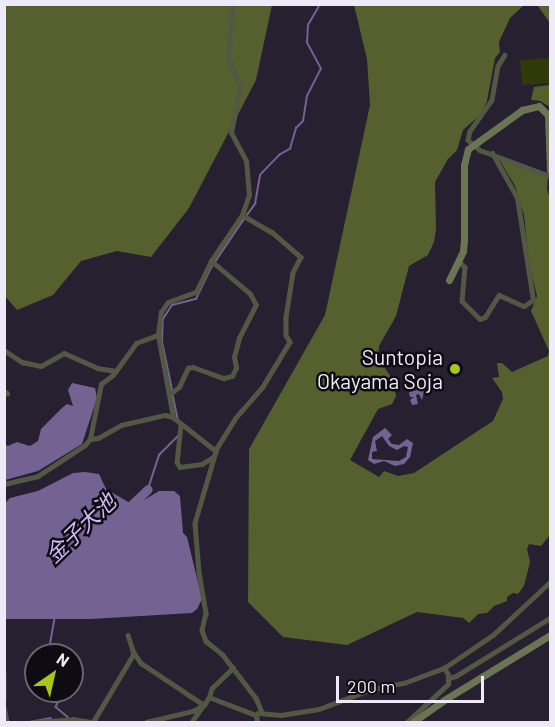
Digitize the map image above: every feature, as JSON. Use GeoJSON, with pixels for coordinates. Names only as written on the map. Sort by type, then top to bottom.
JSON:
{"type":"FeatureCollection","features":[{"type":"Feature","properties":{"kind":"street"},"geometry":{"type":"LineString","coordinates":[[172,417],[172,393],[158,335],[161,312],[168,302],[196,292],[211,261],[248,205],[246,161],[231,133],[240,87],[228,58],[233,4]]}},
{"type":"Feature","properties":{"kind":"street"},"geometry":{"type":"LineString","coordinates":[[505,55],[500,59],[492,100],[467,136],[472,145],[550,176]]}},
{"type":"Feature","properties":{"kind":"street"},"geometry":{"type":"LineString","coordinates":[[449,280],[464,240],[465,154],[472,145],[522,110],[539,106],[548,115],[550,170]]}},
{"type":"Feature","properties":{"kind":"street"},"geometry":{"type":"LineString","coordinates":[[458,261],[465,267],[462,301],[480,319],[485,317],[499,295],[524,306],[533,300],[517,198],[492,153]]}},
{"type":"Feature","properties":{"kind":"street"},"geometry":{"type":"LineString","coordinates":[[242,215],[272,232],[301,257],[293,273],[288,307],[286,335],[290,342],[289,348],[252,402],[236,418],[216,451],[195,523],[199,572],[206,613],[202,630],[206,640],[233,668],[256,698],[262,712]]}},
{"type":"Feature","properties":{"kind":"street"},"geometry":{"type":"LineString","coordinates":[[172,393],[179,387],[188,368],[193,367],[224,378],[232,376],[236,368],[234,357],[239,338],[256,305],[250,294],[211,261]]}},
{"type":"Feature","properties":{"kind":"street"},"geometry":{"type":"LineString","coordinates":[[4,484],[38,476],[76,453],[90,439],[101,384],[116,371],[136,343],[158,335]]}},
{"type":"Feature","properties":{"kind":"street"},"geometry":{"type":"LineString","coordinates":[[4,350],[22,362],[41,366],[64,353],[98,368],[116,371]]}},
{"type":"Feature","properties":{"kind":"street"},"geometry":{"type":"LineString","coordinates":[[4,391],[7,393],[4,395]]}},
{"type":"Feature","properties":{"kind":"street"},"geometry":{"type":"LineString","coordinates":[[90,439],[98,438],[115,427],[165,415],[172,417],[216,451]]}},
{"type":"Feature","properties":{"kind":"street"},"geometry":{"type":"LineString","coordinates":[[181,425],[177,462],[180,467],[202,464],[213,457]]}},
{"type":"Feature","properties":{"kind":"street"},"geometry":{"type":"LineString","coordinates":[[209,697],[256,715],[262,712],[281,714],[326,707],[372,689],[404,682],[444,668],[493,635],[550,582]]}},
{"type":"Feature","properties":{"kind":"street"},"geometry":{"type":"LineString","coordinates":[[449,678],[456,676],[550,618]]}},
{"type":"Feature","properties":{"kind":"street"},"geometry":{"type":"LineString","coordinates":[[128,635],[134,653],[145,666],[204,705]]}},
{"type":"Feature","properties":{"kind":"street"},"geometry":{"type":"LineString","coordinates":[[413,723],[444,700],[550,635]]}},
{"type":"Feature","properties":{"kind":"street"},"geometry":{"type":"LineString","coordinates":[[34,723],[73,719],[92,723],[134,653]]}},
{"type":"Feature","properties":{"kind":"street"},"geometry":{"type":"LineString","coordinates":[[192,723],[209,697],[212,687],[233,668]]}},
{"type":"Feature","properties":{"kind":"street"},"geometry":{"type":"LineString","coordinates":[[407,723],[446,687],[449,678],[444,668]]}},
{"type":"Feature","properties":{"kind":"street"},"geometry":{"type":"LineString","coordinates":[[4,674],[4,700]]}},
{"type":"Feature","properties":{"kind":"street"},"geometry":{"type":"LineString","coordinates":[[146,723],[178,716],[204,705]]}},
{"type":"Feature","properties":{"kind":"street"},"geometry":{"type":"LineString","coordinates":[[4,707],[7,723]]}},
{"type":"Feature","properties":{"kind":"street"},"geometry":{"type":"LineString","coordinates":[[256,715],[257,723]]}},
{"type":"Feature","properties":{"kind":"green space"},"geometry":{"type":"Polygon","coordinates":[[[4,5],[272,5],[256,80],[189,208],[151,257],[117,251],[81,261],[53,295],[17,310],[4,295],[4,5]]]}},
{"type":"Feature","properties":{"kind":"green space"},"geometry":{"type":"Polygon","coordinates":[[[354,5],[550,5],[550,23],[538,6],[523,6],[510,18],[499,42],[500,52],[495,58],[487,101],[481,114],[463,130],[457,150],[448,159],[435,182],[434,242],[428,255],[409,266],[396,316],[379,346],[378,358],[393,380],[396,396],[392,404],[378,409],[350,460],[379,477],[384,471],[398,476],[414,473],[493,421],[503,399],[502,392],[492,378],[499,377],[497,363],[502,363],[512,372],[548,356],[549,351],[531,311],[537,296],[529,263],[524,215],[515,186],[499,159],[548,177],[547,189],[550,199],[550,535],[541,546],[529,544],[527,549],[530,562],[524,586],[518,594],[513,593],[507,597],[507,601],[494,606],[487,613],[478,614],[469,623],[463,618],[417,612],[347,645],[283,637],[248,602],[249,449],[325,315],[370,105],[367,59],[354,5]]]}},
{"type":"Feature","properties":{"kind":"green space"},"geometry":{"type":"Polygon","coordinates":[[[550,58],[550,83],[522,85],[520,60],[550,58]]]}},
{"type":"Feature","properties":{"kind":"green space"},"geometry":{"type":"Polygon","coordinates":[[[550,85],[550,107],[540,101],[531,100],[534,87],[550,85]]]}},
{"type":"Feature","properties":{"kind":"water"},"geometry":{"type":"Polygon","coordinates":[[[72,383],[95,388],[97,398],[82,444],[38,471],[5,480],[4,444],[8,446],[17,442],[30,446],[38,441],[41,429],[62,408],[67,404],[73,406],[68,390],[72,383]]]}},
{"type":"Feature","properties":{"kind":"water"},"geometry":{"type":"Polygon","coordinates":[[[419,384],[424,390],[422,400],[419,394],[416,395],[418,404],[412,405],[410,400],[414,397],[410,397],[409,392],[417,390],[416,386],[419,384]]]}},
{"type":"Feature","properties":{"kind":"water"},"geometry":{"type":"Polygon","coordinates":[[[385,428],[392,435],[388,439],[392,444],[399,445],[407,439],[413,443],[410,457],[404,464],[395,466],[384,461],[374,464],[368,460],[373,437],[385,428]],[[382,436],[375,441],[377,451],[372,452],[372,459],[399,461],[406,457],[408,447],[404,446],[397,450],[389,446],[382,436]]]}},
{"type":"Feature","properties":{"kind":"water"},"geometry":{"type":"Polygon","coordinates":[[[73,473],[99,474],[106,489],[130,503],[144,500],[159,491],[174,491],[180,496],[183,533],[187,537],[202,599],[192,613],[90,619],[5,619],[4,504],[10,498],[38,491],[73,473]]]}},
{"type":"Feature","properties":{"kind":"waterway"},"geometry":{"type":"LineString","coordinates":[[247,215],[255,204],[260,175],[279,155],[290,149],[296,128],[303,121],[307,96],[321,69],[307,43],[308,25],[320,4]]}},
{"type":"Feature","properties":{"kind":"waterway"},"geometry":{"type":"LineString","coordinates":[[215,262],[244,219]]}},
{"type":"Feature","properties":{"kind":"waterway"},"geometry":{"type":"LineString","coordinates":[[172,390],[162,342],[163,319],[172,305],[196,299],[212,266]]}},
{"type":"Feature","properties":{"kind":"waterway"},"geometry":{"type":"LineString","coordinates":[[173,395],[178,419]]}},
{"type":"Feature","properties":{"kind":"waterway"},"geometry":{"type":"LineString","coordinates":[[148,489],[159,455],[178,436]]}},
{"type":"Feature","properties":{"kind":"waterway","name":"金子大池"},"geometry":{"type":"LineString","coordinates":[[126,510],[148,489]]}},
{"type":"Feature","properties":{"kind":"waterway"},"geometry":{"type":"LineString","coordinates":[[50,643],[55,617]]}},
{"type":"Feature","properties":{"kind":"waterway"},"geometry":{"type":"LineString","coordinates":[[58,703],[56,707],[68,717]]}},
{"type":"Feature","properties":{"kind":"waterway"},"geometry":{"type":"LineString","coordinates":[[30,722],[51,718]]}},
{"type":"Feature","properties":{"kind":"place","name":"Suntopia Okayama Soja"},"geometry":{"type":"Point","coordinates":[455,369]}}]}
